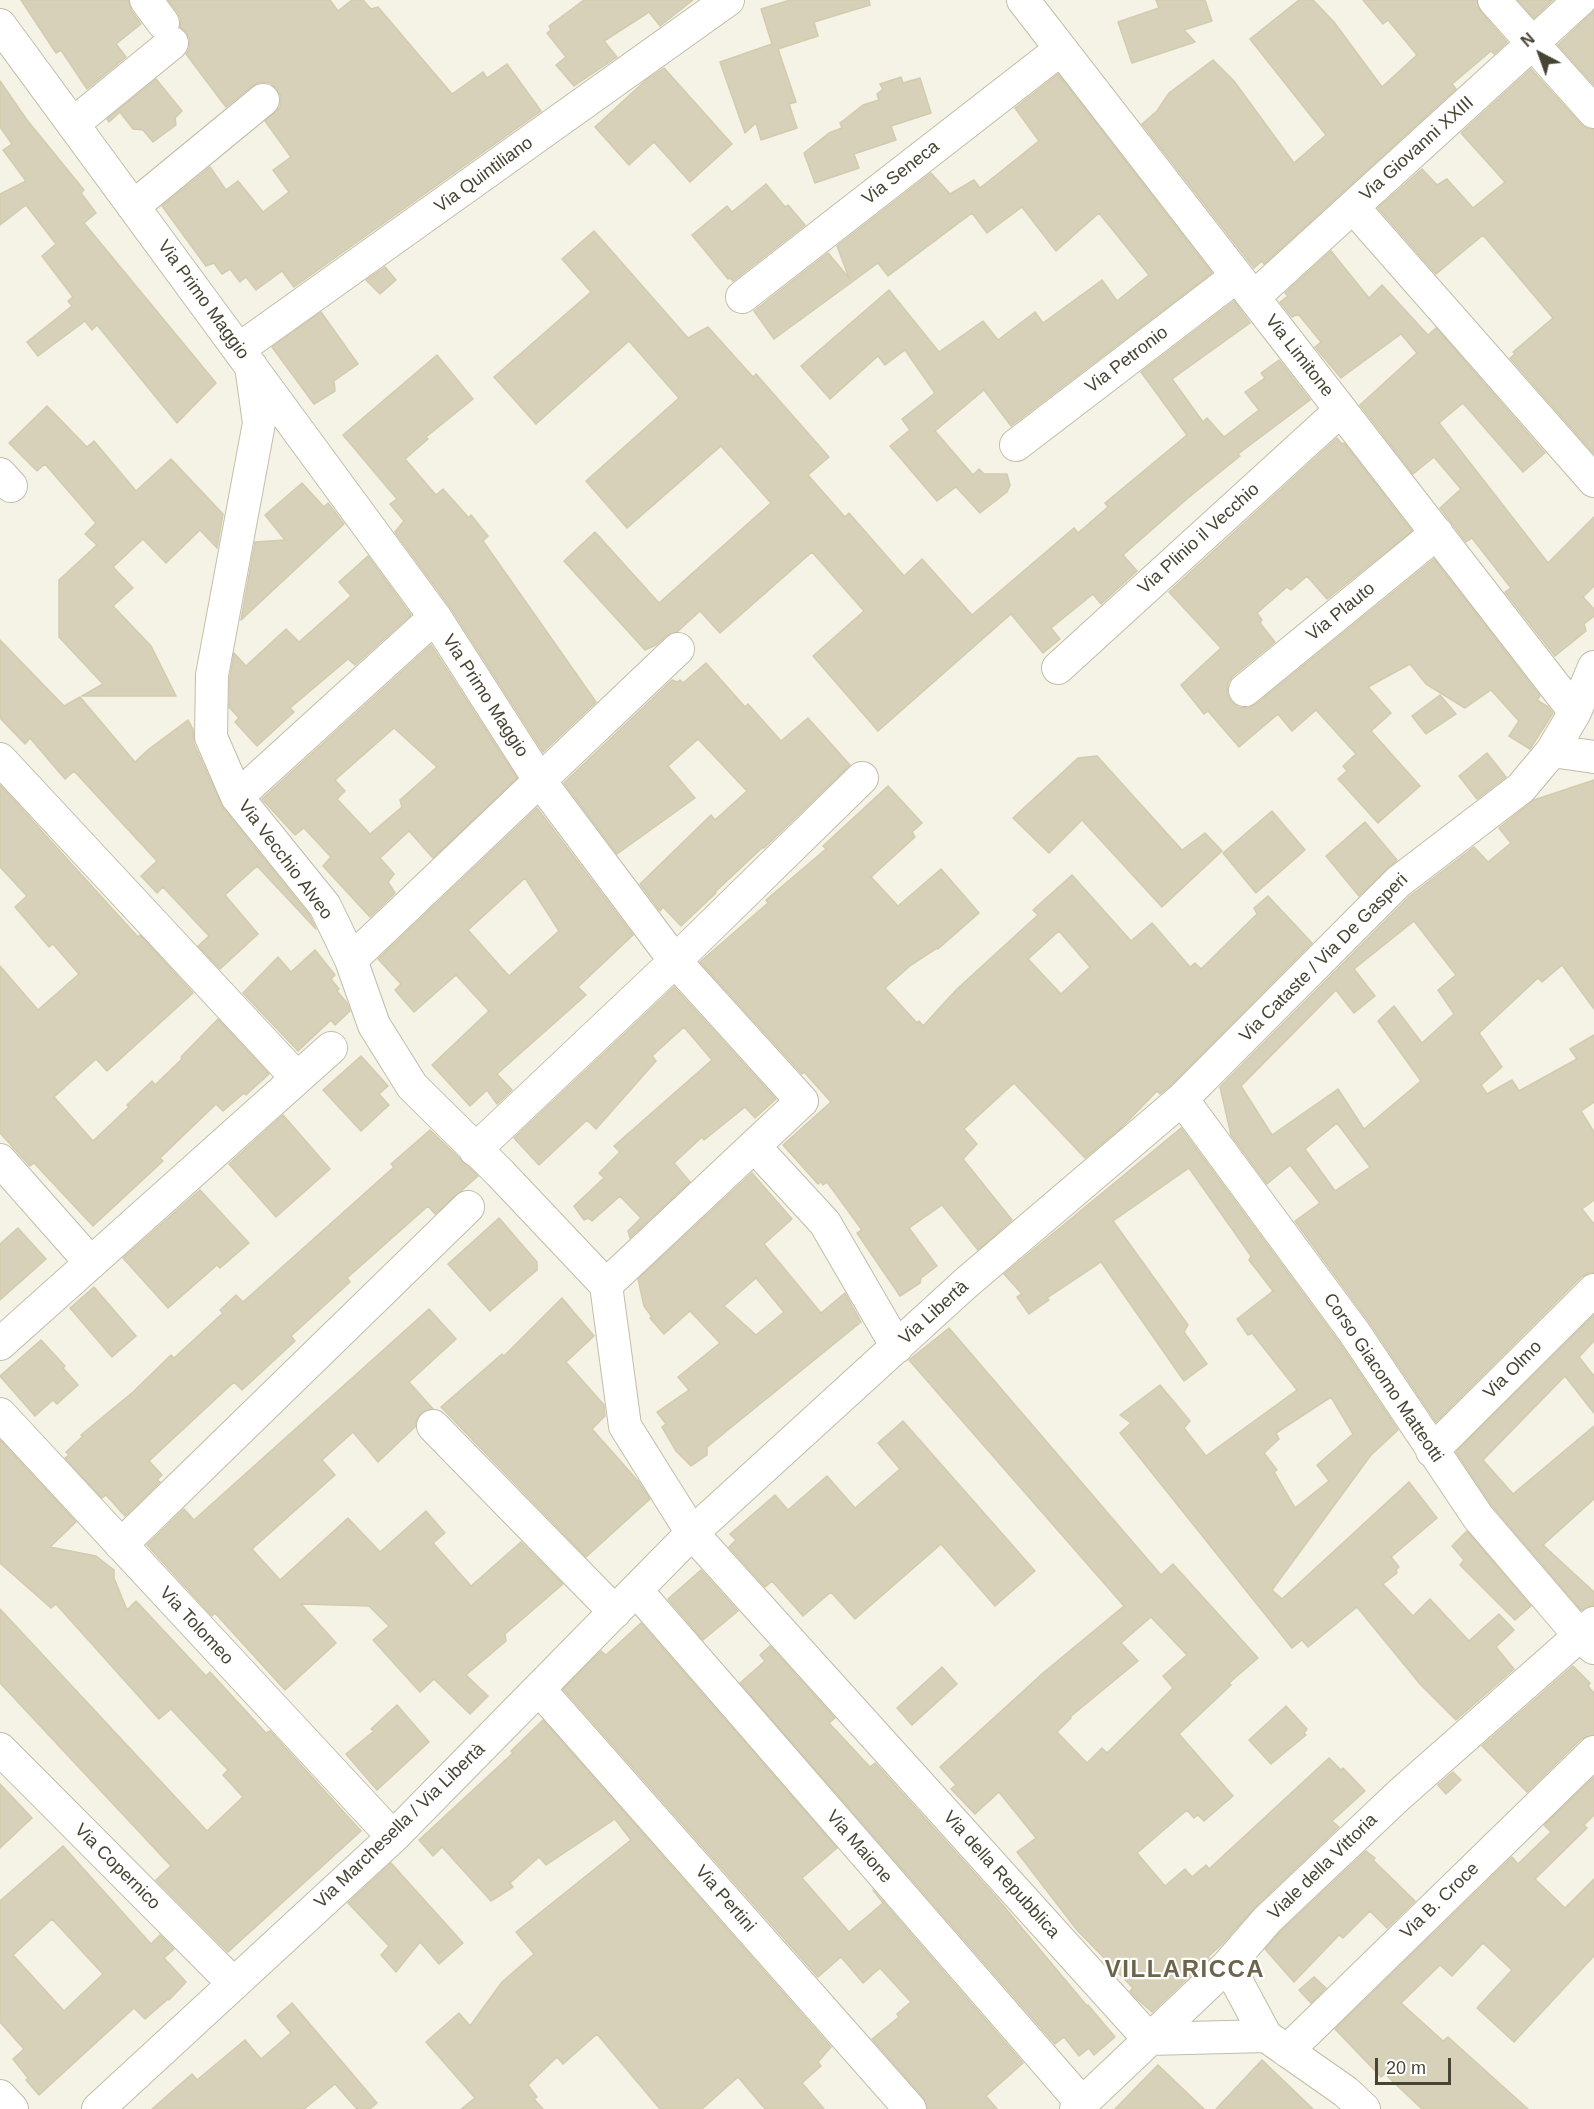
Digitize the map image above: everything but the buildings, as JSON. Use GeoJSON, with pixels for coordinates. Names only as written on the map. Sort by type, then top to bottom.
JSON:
{"type":"FeatureCollection","features":[{"type":"Feature","properties":{"kind":"street","name":"Via Quintiliano"},"geometry":{"type":"LineString","coordinates":[[245,358],[728,0]]}},
{"type":"Feature","properties":{"kind":"street","name":"Via Limitone"},"geometry":{"type":"LineString","coordinates":[[1023,0],[1575,712]]}},
{"type":"Feature","properties":{"kind":"street"},"geometry":{"type":"LineString","coordinates":[[1494,0],[1594,112]]}},
{"type":"Feature","properties":{"kind":"street","name":"Via Giovanni XXIII"},"geometry":{"type":"LineString","coordinates":[[1245,287],[1353,207],[1580,0]]}},
{"type":"Feature","properties":{"kind":"street"},"geometry":{"type":"LineString","coordinates":[[73,124],[160,22]]}},
{"type":"Feature","properties":{"kind":"street","name":"Via Primo Maggio"},"geometry":{"type":"LineString","coordinates":[[0,25],[435,617],[540,781],[675,961],[802,1101],[754,1146]]}},
{"type":"Feature","properties":{"kind":"street","name":"Via Seneca"},"geometry":{"type":"LineString","coordinates":[[742,297],[1061,49]]}},
{"type":"Feature","properties":{"kind":"street"},"geometry":{"type":"LineString","coordinates":[[134,206],[263,100]]}},
{"type":"Feature","properties":{"kind":"street"},"geometry":{"type":"LineString","coordinates":[[1353,207],[1594,481]]}},
{"type":"Feature","properties":{"kind":"street","name":"Via Petronio"},"geometry":{"type":"LineString","coordinates":[[1016,445],[1245,287]]}},
{"type":"Feature","properties":{"kind":"street","name":"Via Vecchio Alveo"},"geometry":{"type":"LineString","coordinates":[[245,358],[259,423],[212,675],[211,737],[237,797],[325,906],[351,960],[374,1025],[412,1086],[500,1173],[606,1285]]}},
{"type":"Feature","properties":{"kind":"street","name":"Via Plinio il Vecchio"},"geometry":{"type":"LineString","coordinates":[[1058,669],[1341,410]]}},
{"type":"Feature","properties":{"kind":"street","name":"Via Plauto"},"geometry":{"type":"LineString","coordinates":[[1245,690],[1437,533]]}},
{"type":"Feature","properties":{"kind":"street"},"geometry":{"type":"LineString","coordinates":[[237,797],[435,617]]}},
{"type":"Feature","properties":{"kind":"street"},"geometry":{"type":"LineString","coordinates":[[351,960],[678,650]]}},
{"type":"Feature","properties":{"kind":"street","name":"Via Cataste / Via De Gasperi"},"geometry":{"type":"LineString","coordinates":[[1182,1099],[1398,882],[1521,788],[1552,751],[1575,712],[1594,667]]}},
{"type":"Feature","properties":{"kind":"street"},"geometry":{"type":"LineString","coordinates":[[1552,751],[1594,757]]}},
{"type":"Feature","properties":{"kind":"street"},"geometry":{"type":"LineString","coordinates":[[0,759],[297,1078]]}},
{"type":"Feature","properties":{"kind":"street"},"geometry":{"type":"LineString","coordinates":[[475,1150],[675,961],[862,778]]}},
{"type":"Feature","properties":{"kind":"street"},"geometry":{"type":"LineString","coordinates":[[0,1344],[331,1048]]}},
{"type":"Feature","properties":{"kind":"street","name":"Via Libertà"},"geometry":{"type":"LineString","coordinates":[[692,1533],[966,1283],[1182,1099]]}},
{"type":"Feature","properties":{"kind":"street","name":"Corso Giacomo Matteotti"},"geometry":{"type":"LineString","coordinates":[[1182,1099],[1354,1332],[1478,1517],[1589,1636]]}},
{"type":"Feature","properties":{"kind":"street"},"geometry":{"type":"LineString","coordinates":[[692,1533],[625,1426],[606,1285],[754,1146],[825,1223],[897,1347]]}},
{"type":"Feature","properties":{"kind":"street"},"geometry":{"type":"LineString","coordinates":[[0,1160],[91,1263]]}},
{"type":"Feature","properties":{"kind":"street"},"geometry":{"type":"LineString","coordinates":[[121,1545],[468,1207]]}},
{"type":"Feature","properties":{"kind":"street","name":"Via Olmo"},"geometry":{"type":"LineString","coordinates":[[1432,1451],[1594,1290]]}},
{"type":"Feature","properties":{"kind":"street","name":"Via Tolomeo"},"geometry":{"type":"LineString","coordinates":[[0,1414],[393,1837]]}},
{"type":"Feature","properties":{"kind":"street","name":"Via Maione"},"geometry":{"type":"LineString","coordinates":[[433,1426],[626,1601],[1079,2106]]}},
{"type":"Feature","properties":{"kind":"street","name":"Via Marchesella / Via Libertà"},"geometry":{"type":"LineString","coordinates":[[98,2109],[393,1837],[692,1533]]}},
{"type":"Feature","properties":{"kind":"street","name":"Via della Repubblica"},"geometry":{"type":"LineString","coordinates":[[692,1533],[1149,2040]]}},
{"type":"Feature","properties":{"kind":"street","name":"Viale della Vittoria"},"geometry":{"type":"LineString","coordinates":[[1079,2106],[1228,1965],[1267,1920],[1399,1796],[1589,1636]]}},
{"type":"Feature","properties":{"kind":"street","name":"Via Pertini"},"geometry":{"type":"LineString","coordinates":[[539,1689],[910,2109]]}},
{"type":"Feature","properties":{"kind":"street","name":"Via Copernico"},"geometry":{"type":"LineString","coordinates":[[0,1749],[234,1984]]}},
{"type":"Feature","properties":{"kind":"street","name":"Via B. Croce"},"geometry":{"type":"LineString","coordinates":[[1276,2043],[1594,1752]]}},
{"type":"Feature","properties":{"kind":"street"},"geometry":{"type":"LineString","coordinates":[[1228,1965],[1276,2043],[1346,2103]]}},
{"type":"Feature","properties":{"kind":"street"},"geometry":{"type":"LineString","coordinates":[[1149,2040],[1276,2043]]}},
{"type":"Feature","properties":{"kind":"street"},"geometry":{"type":"LineString","coordinates":[[0,2097],[12,2109]]}},
{"type":"Feature","properties":{"kind":"district","name":"VILLARICCA"},"geometry":{"type":"Point","coordinates":[1185,1970]}}]}
